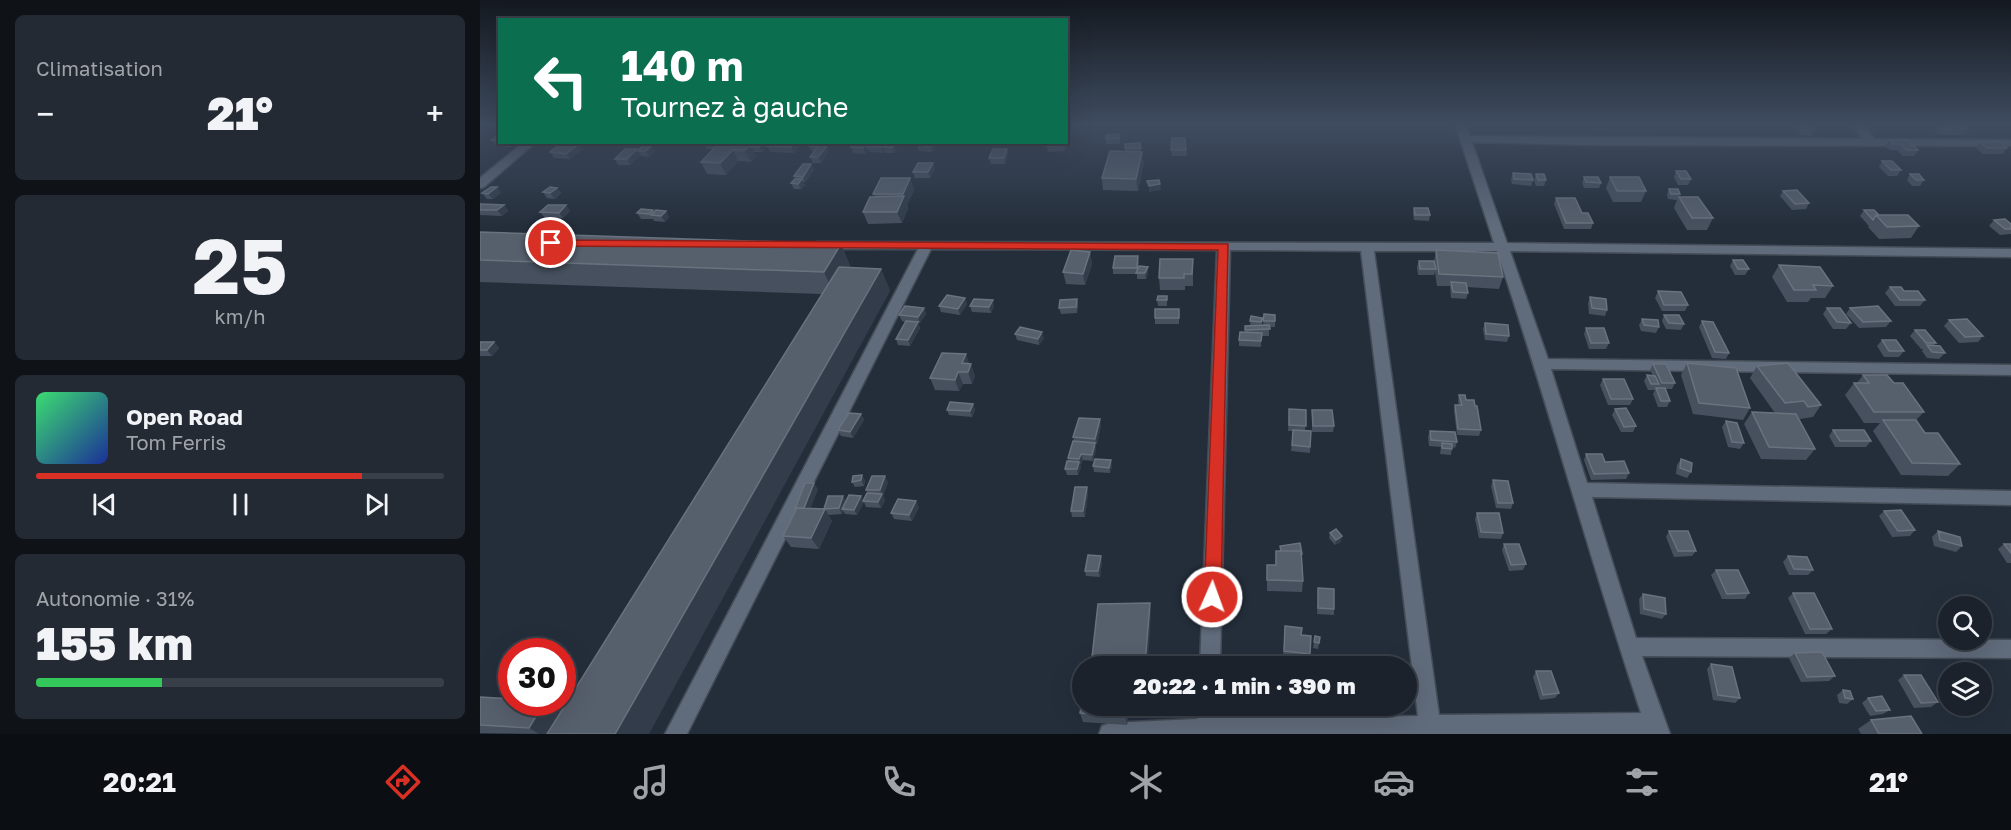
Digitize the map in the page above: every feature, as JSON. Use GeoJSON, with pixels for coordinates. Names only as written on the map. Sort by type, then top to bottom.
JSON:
{"type":"FeatureCollection","features":[{"type":"Feature","properties":{"kind":"street"},"geometry":{"type":"LineString","coordinates":[[480,184],[511,158]]}},
{"type":"Feature","properties":{"kind":"street"},"geometry":{"type":"LineString","coordinates":[[1110,734],[1430,727],[1657,728],[1629,647],[1542,364],[1471,158]]}},
{"type":"Feature","properties":{"kind":"street"},"geometry":{"type":"LineString","coordinates":[[809,245],[1503,247],[2011,253]]}},
{"type":"Feature","properties":{"kind":"street"},"geometry":{"type":"LineString","coordinates":[[676,734],[927,246]]}},
{"type":"Feature","properties":{"kind":"street"},"geometry":{"type":"LineString","coordinates":[[1210,656],[1224,247]]}},
{"type":"Feature","properties":{"kind":"street"},"geometry":{"type":"LineString","coordinates":[[1367,247],[1430,727]]}},
{"type":"Feature","properties":{"kind":"street"},"geometry":{"type":"LineString","coordinates":[[1542,364],[2011,370]]}},
{"type":"Feature","properties":{"kind":"street"},"geometry":{"type":"LineString","coordinates":[[1581,490],[2011,498]]}},
{"type":"Feature","properties":{"kind":"street"},"geometry":{"type":"LineString","coordinates":[[1629,647],[2011,649]]}},
{"type":"Feature","properties":{"kind":"street"},"geometry":{"type":"LineString","coordinates":[[1206,732],[1207,716]]}},
{"type":"Feature","properties":{"kind":"building"},"geometry":{"type":"Polygon","coordinates":[[[705,158],[725,158],[720,163],[701,162],[705,158]]]}},
{"type":"Feature","properties":{"kind":"building"},"geometry":{"type":"Polygon","coordinates":[[[1108,158],[1141,158],[1136,179],[1102,178],[1108,158]]]}},
{"type":"Feature","properties":{"kind":"building"},"geometry":{"type":"Polygon","coordinates":[[[1882,161],[1892,161],[1901,170],[1891,170],[1882,161]]]}},
{"type":"Feature","properties":{"kind":"building"},"geometry":{"type":"Polygon","coordinates":[[[918,163],[933,163],[928,172],[913,172],[918,163]]]}},
{"type":"Feature","properties":{"kind":"building"},"geometry":{"type":"Polygon","coordinates":[[[803,164],[811,164],[803,177],[794,176],[803,164]]]}},
{"type":"Feature","properties":{"kind":"building"},"geometry":{"type":"Polygon","coordinates":[[[1676,171],[1686,171],[1691,179],[1681,179],[1676,171]]]}},
{"type":"Feature","properties":{"kind":"building"},"geometry":{"type":"Polygon","coordinates":[[[1513,173],[1531,174],[1533,180],[1514,179],[1513,173]]]}},
{"type":"Feature","properties":{"kind":"building"},"geometry":{"type":"Polygon","coordinates":[[[1536,174],[1544,174],[1546,180],[1538,180],[1536,174]]]}},
{"type":"Feature","properties":{"kind":"building"},"geometry":{"type":"Polygon","coordinates":[[[1910,174],[1919,174],[1924,180],[1916,180],[1910,174]]]}},
{"type":"Feature","properties":{"kind":"building"},"geometry":{"type":"Polygon","coordinates":[[[1584,177],[1598,177],[1601,183],[1586,182],[1584,177]]]}},
{"type":"Feature","properties":{"kind":"building"},"geometry":{"type":"Polygon","coordinates":[[[1610,177],[1639,177],[1646,191],[1617,191],[1610,177]]]}},
{"type":"Feature","properties":{"kind":"building"},"geometry":{"type":"Polygon","coordinates":[[[881,178],[910,178],[903,194],[873,194],[881,178]]]}},
{"type":"Feature","properties":{"kind":"building"},"geometry":{"type":"Polygon","coordinates":[[[795,179],[802,179],[798,184],[791,183],[795,179]]]}},
{"type":"Feature","properties":{"kind":"building"},"geometry":{"type":"Polygon","coordinates":[[[1159,180],[1160,184],[1149,186],[1147,181],[1159,180]]]}},
{"type":"Feature","properties":{"kind":"building"},"geometry":{"type":"Polygon","coordinates":[[[491,187],[497,187],[488,194],[482,193],[491,187]]]}},
{"type":"Feature","properties":{"kind":"building"},"geometry":{"type":"Polygon","coordinates":[[[550,187],[557,188],[550,193],[543,192],[550,187]]]}},
{"type":"Feature","properties":{"kind":"building"},"geometry":{"type":"Polygon","coordinates":[[[1669,189],[1678,189],[1680,194],[1671,194],[1669,189]]]}},
{"type":"Feature","properties":{"kind":"building"},"geometry":{"type":"Polygon","coordinates":[[[1797,190],[1809,203],[1795,204],[1783,191],[1797,190]]]}},
{"type":"Feature","properties":{"kind":"building"},"geometry":{"type":"Polygon","coordinates":[[[904,196],[897,212],[863,212],[870,197],[904,196]]]}},
{"type":"Feature","properties":{"kind":"building"},"geometry":{"type":"Polygon","coordinates":[[[1679,197],[1698,197],[1713,218],[1692,218],[1679,197]]]}},
{"type":"Feature","properties":{"kind":"building"},"geometry":{"type":"Polygon","coordinates":[[[1556,198],[1575,198],[1582,213],[1588,213],[1593,223],[1566,223],[1556,198]]]}},
{"type":"Feature","properties":{"kind":"building"},"geometry":{"type":"Polygon","coordinates":[[[481,204],[504,205],[497,210],[480,210],[481,204]]]}},
{"type":"Feature","properties":{"kind":"building"},"geometry":{"type":"Polygon","coordinates":[[[548,205],[566,205],[559,213],[540,212],[548,205]]]}},
{"type":"Feature","properties":{"kind":"building"},"geometry":{"type":"Polygon","coordinates":[[[1414,208],[1428,208],[1430,215],[1415,215],[1414,208]]]}},
{"type":"Feature","properties":{"kind":"building"},"geometry":{"type":"Polygon","coordinates":[[[641,209],[653,210],[649,214],[637,213],[641,209]]]}},
{"type":"Feature","properties":{"kind":"building"},"geometry":{"type":"Polygon","coordinates":[[[656,210],[666,211],[661,216],[651,215],[656,210]]]}},
{"type":"Feature","properties":{"kind":"building"},"geometry":{"type":"Polygon","coordinates":[[[1864,210],[1874,210],[1879,215],[1876,215],[1873,220],[1864,210]]]}},
{"type":"Feature","properties":{"kind":"building"},"geometry":{"type":"Polygon","coordinates":[[[1876,215],[1908,215],[1919,226],[1887,227],[1876,215]]]}},
{"type":"Feature","properties":{"kind":"building"},"geometry":{"type":"Polygon","coordinates":[[[2005,219],[2011,224],[2011,229],[2005,229],[1994,220],[2005,219]]]}},
{"type":"Feature","properties":{"kind":"building"},"geometry":{"type":"Polygon","coordinates":[[[480,232],[841,244],[824,272],[480,260],[480,232]]]}},
{"type":"Feature","properties":{"kind":"building"},"geometry":{"type":"Polygon","coordinates":[[[1071,250],[1090,252],[1083,274],[1063,272],[1071,250]]]}},
{"type":"Feature","properties":{"kind":"building"},"geometry":{"type":"Polygon","coordinates":[[[1436,250],[1498,253],[1503,277],[1439,274],[1436,250]]]}},
{"type":"Feature","properties":{"kind":"building"},"geometry":{"type":"Polygon","coordinates":[[[1115,256],[1138,256],[1137,268],[1113,268],[1115,256]]]}},
{"type":"Feature","properties":{"kind":"building"},"geometry":{"type":"Polygon","coordinates":[[[1160,259],[1193,259],[1192,274],[1184,274],[1184,278],[1159,278],[1160,259]]]}},
{"type":"Feature","properties":{"kind":"building"},"geometry":{"type":"Polygon","coordinates":[[[1733,260],[1743,260],[1749,269],[1738,269],[1733,260]]]}},
{"type":"Feature","properties":{"kind":"building"},"geometry":{"type":"Polygon","coordinates":[[[1419,261],[1434,261],[1436,269],[1420,269],[1419,261]]]}},
{"type":"Feature","properties":{"kind":"building"},"geometry":{"type":"Polygon","coordinates":[[[1779,265],[1820,267],[1833,286],[1813,285],[1816,290],[1794,290],[1779,265]]]}},
{"type":"Feature","properties":{"kind":"building"},"geometry":{"type":"Polygon","coordinates":[[[1139,266],[1148,267],[1145,273],[1136,273],[1139,266]]]}},
{"type":"Feature","properties":{"kind":"building"},"geometry":{"type":"Polygon","coordinates":[[[839,267],[881,269],[615,734],[547,734],[558,716],[576,716],[576,688],[839,267]]]}},
{"type":"Feature","properties":{"kind":"building"},"geometry":{"type":"Polygon","coordinates":[[[1451,282],[1466,283],[1468,293],[1453,292],[1451,282]]]}},
{"type":"Feature","properties":{"kind":"building"},"geometry":{"type":"Polygon","coordinates":[[[1890,287],[1901,287],[1904,291],[1918,291],[1925,300],[1900,300],[1890,287]]]}},
{"type":"Feature","properties":{"kind":"building"},"geometry":{"type":"Polygon","coordinates":[[[1658,291],[1681,292],[1688,305],[1664,305],[1658,291]]]}},
{"type":"Feature","properties":{"kind":"building"},"geometry":{"type":"Polygon","coordinates":[[[947,295],[965,298],[958,309],[939,306],[947,295]]]}},
{"type":"Feature","properties":{"kind":"building"},"geometry":{"type":"Polygon","coordinates":[[[1158,296],[1167,296],[1167,300],[1157,300],[1158,296]]]}},
{"type":"Feature","properties":{"kind":"building"},"geometry":{"type":"Polygon","coordinates":[[[1590,297],[1606,299],[1607,310],[1592,308],[1590,297]]]}},
{"type":"Feature","properties":{"kind":"building"},"geometry":{"type":"Polygon","coordinates":[[[974,299],[993,300],[989,307],[970,306],[974,299]]]}},
{"type":"Feature","properties":{"kind":"building"},"geometry":{"type":"Polygon","coordinates":[[[1077,299],[1076,307],[1059,308],[1060,300],[1077,299]]]}},
{"type":"Feature","properties":{"kind":"building"},"geometry":{"type":"Polygon","coordinates":[[[905,306],[924,308],[918,317],[899,315],[905,306]]]}},
{"type":"Feature","properties":{"kind":"building"},"geometry":{"type":"Polygon","coordinates":[[[1878,306],[1891,321],[1863,322],[1850,308],[1878,306]]]}},
{"type":"Feature","properties":{"kind":"building"},"geometry":{"type":"Polygon","coordinates":[[[1827,308],[1840,308],[1851,323],[1837,322],[1827,308]]]}},
{"type":"Feature","properties":{"kind":"building"},"geometry":{"type":"Polygon","coordinates":[[[1155,309],[1179,309],[1179,318],[1155,318],[1155,309]]]}},
{"type":"Feature","properties":{"kind":"building"},"geometry":{"type":"Polygon","coordinates":[[[1264,314],[1275,315],[1275,321],[1263,321],[1264,314]]]}},
{"type":"Feature","properties":{"kind":"building"},"geometry":{"type":"Polygon","coordinates":[[[1664,315],[1679,315],[1684,324],[1669,323],[1664,315]]]}},
{"type":"Feature","properties":{"kind":"building"},"geometry":{"type":"Polygon","coordinates":[[[1251,316],[1262,318],[1261,322],[1250,321],[1251,316]]]}},
{"type":"Feature","properties":{"kind":"building"},"geometry":{"type":"Polygon","coordinates":[[[1642,319],[1658,320],[1659,327],[1644,325],[1642,319]]]}},
{"type":"Feature","properties":{"kind":"building"},"geometry":{"type":"Polygon","coordinates":[[[1967,319],[1983,336],[1965,337],[1949,320],[1967,319]]]}},
{"type":"Feature","properties":{"kind":"building"},"geometry":{"type":"Polygon","coordinates":[[[906,321],[918,322],[908,340],[896,339],[906,321]]]}},
{"type":"Feature","properties":{"kind":"building"},"geometry":{"type":"Polygon","coordinates":[[[1702,321],[1713,322],[1729,353],[1715,352],[1702,321]]]}},
{"type":"Feature","properties":{"kind":"building"},"geometry":{"type":"Polygon","coordinates":[[[1485,323],[1508,325],[1509,336],[1486,334],[1485,323]]]}},
{"type":"Feature","properties":{"kind":"building"},"geometry":{"type":"Polygon","coordinates":[[[1269,325],[1270,329],[1245,330],[1245,326],[1269,325]]]}},
{"type":"Feature","properties":{"kind":"building"},"geometry":{"type":"Polygon","coordinates":[[[1020,327],[1042,332],[1038,339],[1015,334],[1020,327]]]}},
{"type":"Feature","properties":{"kind":"building"},"geometry":{"type":"Polygon","coordinates":[[[1586,328],[1604,328],[1609,343],[1591,343],[1586,328]]]}},
{"type":"Feature","properties":{"kind":"building"},"geometry":{"type":"Polygon","coordinates":[[[1915,330],[1925,330],[1936,343],[1926,343],[1915,330]]]}},
{"type":"Feature","properties":{"kind":"building"},"geometry":{"type":"Polygon","coordinates":[[[1240,332],[1262,333],[1261,341],[1239,340],[1240,332]]]}},
{"type":"Feature","properties":{"kind":"building"},"geometry":{"type":"Polygon","coordinates":[[[1882,340],[1896,340],[1904,351],[1889,351],[1882,340]]]}},
{"type":"Feature","properties":{"kind":"building"},"geometry":{"type":"Polygon","coordinates":[[[480,342],[494,342],[487,350],[480,350],[480,342]]]}},
{"type":"Feature","properties":{"kind":"building"},"geometry":{"type":"Polygon","coordinates":[[[1927,345],[1940,346],[1945,353],[1932,352],[1927,345]]]}},
{"type":"Feature","properties":{"kind":"building"},"geometry":{"type":"Polygon","coordinates":[[[942,353],[966,354],[962,363],[971,364],[968,372],[958,372],[955,380],[930,378],[942,353]]]}},
{"type":"Feature","properties":{"kind":"building"},"geometry":{"type":"Polygon","coordinates":[[[1687,363],[1736,368],[1750,408],[1699,403],[1687,363]]]}},
{"type":"Feature","properties":{"kind":"building"},"geometry":{"type":"Polygon","coordinates":[[[1788,363],[1821,405],[1808,407],[1804,401],[1785,403],[1757,366],[1788,363]]]}},
{"type":"Feature","properties":{"kind":"building"},"geometry":{"type":"Polygon","coordinates":[[[1653,364],[1666,364],[1675,383],[1662,383],[1653,364]]]}},
{"type":"Feature","properties":{"kind":"building"},"geometry":{"type":"Polygon","coordinates":[[[1647,375],[1655,376],[1659,384],[1651,384],[1647,375]]]}},
{"type":"Feature","properties":{"kind":"building"},"geometry":{"type":"Polygon","coordinates":[[[1863,375],[1887,375],[1894,383],[1903,383],[1924,412],[1874,412],[1854,383],[1869,383],[1863,375]]]}},
{"type":"Feature","properties":{"kind":"building"},"geometry":{"type":"Polygon","coordinates":[[[1603,379],[1624,379],[1633,399],[1611,399],[1603,379]]]}},
{"type":"Feature","properties":{"kind":"building"},"geometry":{"type":"Polygon","coordinates":[[[1656,388],[1665,388],[1670,401],[1661,401],[1656,388]]]}},
{"type":"Feature","properties":{"kind":"building"},"geometry":{"type":"Polygon","coordinates":[[[1459,395],[1465,395],[1466,400],[1474,400],[1481,430],[1458,429],[1455,405],[1462,405],[1459,395]]]}},
{"type":"Feature","properties":{"kind":"building"},"geometry":{"type":"Polygon","coordinates":[[[950,402],[973,404],[970,411],[947,410],[950,402]]]}},
{"type":"Feature","properties":{"kind":"building"},"geometry":{"type":"Polygon","coordinates":[[[1626,408],[1636,426],[1624,427],[1615,409],[1626,408]]]}},
{"type":"Feature","properties":{"kind":"building"},"geometry":{"type":"Polygon","coordinates":[[[1289,409],[1306,410],[1306,426],[1289,425],[1289,409]]]}},
{"type":"Feature","properties":{"kind":"building"},"geometry":{"type":"Polygon","coordinates":[[[1312,410],[1332,410],[1334,426],[1313,426],[1312,410]]]}},
{"type":"Feature","properties":{"kind":"building"},"geometry":{"type":"Polygon","coordinates":[[[1752,412],[1796,414],[1815,449],[1769,447],[1752,412]]]}},
{"type":"Feature","properties":{"kind":"building"},"geometry":{"type":"Polygon","coordinates":[[[849,413],[861,414],[850,432],[838,430],[849,413]]]}},
{"type":"Feature","properties":{"kind":"building"},"geometry":{"type":"Polygon","coordinates":[[[1079,418],[1100,419],[1095,439],[1073,437],[1079,418]]]}},
{"type":"Feature","properties":{"kind":"building"},"geometry":{"type":"Polygon","coordinates":[[[1883,420],[1916,420],[1925,433],[1938,433],[1960,464],[1912,463],[1883,420]]]}},
{"type":"Feature","properties":{"kind":"building"},"geometry":{"type":"Polygon","coordinates":[[[1726,421],[1737,423],[1744,443],[1732,442],[1726,421]]]}},
{"type":"Feature","properties":{"kind":"building"},"geometry":{"type":"Polygon","coordinates":[[[1293,430],[1311,431],[1310,447],[1292,445],[1293,430]]]}},
{"type":"Feature","properties":{"kind":"building"},"geometry":{"type":"Polygon","coordinates":[[[1833,430],[1864,430],[1871,441],[1840,441],[1833,430]]]}},
{"type":"Feature","properties":{"kind":"building"},"geometry":{"type":"Polygon","coordinates":[[[1430,431],[1455,432],[1457,442],[1431,440],[1430,431]]]}},
{"type":"Feature","properties":{"kind":"building"},"geometry":{"type":"Polygon","coordinates":[[[1073,441],[1095,443],[1092,455],[1081,454],[1079,459],[1068,458],[1073,441]]]}},
{"type":"Feature","properties":{"kind":"building"},"geometry":{"type":"Polygon","coordinates":[[[1442,443],[1452,444],[1452,449],[1442,448],[1442,443]]]}},
{"type":"Feature","properties":{"kind":"building"},"geometry":{"type":"Polygon","coordinates":[[[1586,454],[1602,454],[1605,462],[1624,461],[1629,473],[1594,474],[1586,454]]]}},
{"type":"Feature","properties":{"kind":"building"},"geometry":{"type":"Polygon","coordinates":[[[1095,459],[1111,460],[1109,468],[1093,466],[1095,459]]]}},
{"type":"Feature","properties":{"kind":"building"},"geometry":{"type":"Polygon","coordinates":[[[1681,459],[1692,463],[1691,472],[1680,468],[1681,459]]]}},
{"type":"Feature","properties":{"kind":"building"},"geometry":{"type":"Polygon","coordinates":[[[1067,461],[1079,462],[1077,469],[1065,469],[1067,461]]]}},
{"type":"Feature","properties":{"kind":"building"},"geometry":{"type":"Polygon","coordinates":[[[862,475],[861,480],[852,482],[853,476],[862,475]]]}},
{"type":"Feature","properties":{"kind":"building"},"geometry":{"type":"Polygon","coordinates":[[[872,476],[885,476],[880,490],[866,490],[872,476]]]}},
{"type":"Feature","properties":{"kind":"building"},"geometry":{"type":"Polygon","coordinates":[[[1493,480],[1508,481],[1513,503],[1498,503],[1493,480]]]}},
{"type":"Feature","properties":{"kind":"building"},"geometry":{"type":"Polygon","coordinates":[[[805,483],[814,483],[804,508],[795,509],[805,483]]]}},
{"type":"Feature","properties":{"kind":"building"},"geometry":{"type":"Polygon","coordinates":[[[1075,487],[1087,487],[1083,511],[1071,511],[1075,487]]]}},
{"type":"Feature","properties":{"kind":"building"},"geometry":{"type":"Polygon","coordinates":[[[867,493],[882,494],[878,502],[863,501],[867,493]]]}},
{"type":"Feature","properties":{"kind":"building"},"geometry":{"type":"Polygon","coordinates":[[[849,495],[861,496],[854,510],[842,509],[849,495]]]}},
{"type":"Feature","properties":{"kind":"building"},"geometry":{"type":"Polygon","coordinates":[[[828,496],[843,496],[839,508],[824,509],[828,496]]]}},
{"type":"Feature","properties":{"kind":"building"},"geometry":{"type":"Polygon","coordinates":[[[898,499],[916,501],[909,515],[891,513],[898,499]]]}},
{"type":"Feature","properties":{"kind":"building"},"geometry":{"type":"Polygon","coordinates":[[[797,508],[825,509],[811,538],[783,536],[797,508]]]}},
{"type":"Feature","properties":{"kind":"building"},"geometry":{"type":"Polygon","coordinates":[[[1901,510],[1915,530],[1898,531],[1884,511],[1901,510]]]}},
{"type":"Feature","properties":{"kind":"building"},"geometry":{"type":"Polygon","coordinates":[[[1477,513],[1499,513],[1503,533],[1481,532],[1477,513]]]}},
{"type":"Feature","properties":{"kind":"building"},"geometry":{"type":"Polygon","coordinates":[[[1336,529],[1342,536],[1336,540],[1330,533],[1336,529]]]}},
{"type":"Feature","properties":{"kind":"building"},"geometry":{"type":"Polygon","coordinates":[[[1669,531],[1688,531],[1696,551],[1678,551],[1669,531]]]}},
{"type":"Feature","properties":{"kind":"building"},"geometry":{"type":"Polygon","coordinates":[[[1938,531],[1960,537],[1962,546],[1940,540],[1938,531]]]}},
{"type":"Feature","properties":{"kind":"building"},"geometry":{"type":"Polygon","coordinates":[[[1300,543],[1302,554],[1301,551],[1281,551],[1280,546],[1300,543]]]}},
{"type":"Feature","properties":{"kind":"building"},"geometry":{"type":"Polygon","coordinates":[[[1504,544],[1519,544],[1526,564],[1511,565],[1504,544]]]}},
{"type":"Feature","properties":{"kind":"building"},"geometry":{"type":"Polygon","coordinates":[[[2004,544],[2011,544],[2011,553],[2004,544]]]}},
{"type":"Feature","properties":{"kind":"building"},"geometry":{"type":"Polygon","coordinates":[[[1276,551],[1301,551],[1303,581],[1267,580],[1267,565],[1276,565],[1276,551]]]}},
{"type":"Feature","properties":{"kind":"building"},"geometry":{"type":"Polygon","coordinates":[[[1088,555],[1101,556],[1098,571],[1085,571],[1088,555]]]}},
{"type":"Feature","properties":{"kind":"building"},"geometry":{"type":"Polygon","coordinates":[[[1788,556],[1807,557],[1813,570],[1794,569],[1788,556]]]}},
{"type":"Feature","properties":{"kind":"building"},"geometry":{"type":"Polygon","coordinates":[[[1716,570],[1738,570],[1749,593],[1727,594],[1716,570]]]}},
{"type":"Feature","properties":{"kind":"building"},"geometry":{"type":"Polygon","coordinates":[[[1318,588],[1334,589],[1334,609],[1318,608],[1318,588]]]}},
{"type":"Feature","properties":{"kind":"building"},"geometry":{"type":"Polygon","coordinates":[[[1793,593],[1814,593],[1832,629],[1810,629],[1793,593]]]}},
{"type":"Feature","properties":{"kind":"building"},"geometry":{"type":"Polygon","coordinates":[[[1643,594],[1665,598],[1666,614],[1644,609],[1643,594]]]}},
{"type":"Feature","properties":{"kind":"building"},"geometry":{"type":"Polygon","coordinates":[[[1150,603],[1146,656],[1092,656],[1098,604],[1150,603]]]}},
{"type":"Feature","properties":{"kind":"building"},"geometry":{"type":"Polygon","coordinates":[[[1285,626],[1302,628],[1301,635],[1311,636],[1310,654],[1284,651],[1285,626]]]}},
{"type":"Feature","properties":{"kind":"building"},"geometry":{"type":"Polygon","coordinates":[[[1315,636],[1320,637],[1319,643],[1314,642],[1315,636]]]}},
{"type":"Feature","properties":{"kind":"building"},"geometry":{"type":"Polygon","coordinates":[[[1822,652],[1835,676],[1807,677],[1795,653],[1822,652]]]}},
{"type":"Feature","properties":{"kind":"building"},"geometry":{"type":"Polygon","coordinates":[[[1711,664],[1732,667],[1740,698],[1718,695],[1711,664]]]}},
{"type":"Feature","properties":{"kind":"building"},"geometry":{"type":"Polygon","coordinates":[[[1536,671],[1551,671],[1559,693],[1543,695],[1536,671]]]}},
{"type":"Feature","properties":{"kind":"building"},"geometry":{"type":"Polygon","coordinates":[[[1904,675],[1921,675],[1938,702],[1921,703],[1904,675]]]}},
{"type":"Feature","properties":{"kind":"building"},"geometry":{"type":"Polygon","coordinates":[[[1843,690],[1850,691],[1853,699],[1845,698],[1843,690]]]}},
{"type":"Feature","properties":{"kind":"building"},"geometry":{"type":"Polygon","coordinates":[[[1882,696],[1890,710],[1876,711],[1868,698],[1882,696]]]}},
{"type":"Feature","properties":{"kind":"building"},"geometry":{"type":"Polygon","coordinates":[[[480,697],[498,698],[498,716],[536,716],[529,728],[480,725],[480,697]]]}},
{"type":"Feature","properties":{"kind":"building"},"geometry":{"type":"Polygon","coordinates":[[[1911,716],[1922,734],[1879,734],[1871,720],[1911,716]]]}},
{"type":"Feature","properties":{"kind":"route"},"geometry":{"type":"LineString","coordinates":[[551,243],[1224,247],[1212,597]]}}]}
